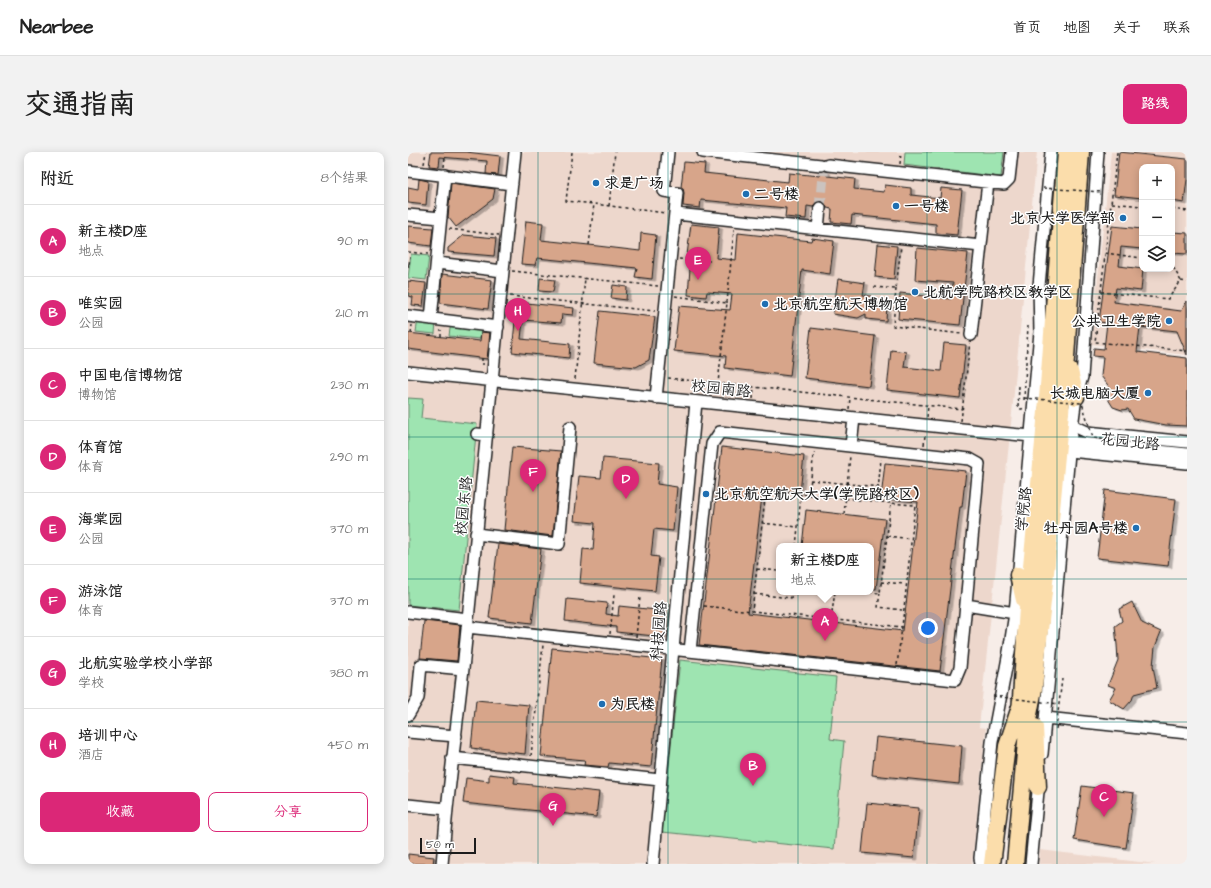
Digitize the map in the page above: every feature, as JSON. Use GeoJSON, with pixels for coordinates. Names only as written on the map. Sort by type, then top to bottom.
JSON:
{"type":"FeatureCollection","features":[{"type":"Feature","properties":{"kind":"highway","name":"学院路"},"geometry":{"type":"LineString","coordinates":[[1004,864],[1020,707],[1021,610],[1046,420],[1066,152]]}},
{"type":"Feature","properties":{"kind":"highway","name":"学院路"},"geometry":{"type":"LineString","coordinates":[[1015,864],[1028,720],[1034,688],[1047,563],[1066,358],[1081,152]]}},
{"type":"Feature","properties":{"kind":"highway"},"geometry":{"type":"LineString","coordinates":[[1066,358],[1076,397]]}},
{"type":"Feature","properties":{"kind":"highway"},"geometry":{"type":"LineString","coordinates":[[1047,563],[1060,547]]}},
{"type":"Feature","properties":{"kind":"highway"},"geometry":{"type":"LineString","coordinates":[[1018,574],[1021,610]]}},
{"type":"Feature","properties":{"kind":"highway"},"geometry":{"type":"LineString","coordinates":[[1034,688],[1038,787]]}},
{"type":"Feature","properties":{"kind":"highway"},"geometry":{"type":"LineString","coordinates":[[992,864],[1007,746],[1020,707]]}},
{"type":"Feature","properties":{"kind":"street","name":"校园东路"},"geometry":{"type":"LineString","coordinates":[[442,864],[452,758],[456,736],[468,623],[476,534],[482,434],[493,381],[515,152]]}},
{"type":"Feature","properties":{"kind":"street"},"geometry":{"type":"LineString","coordinates":[[656,398],[676,214],[677,193],[664,191],[668,152]]}},
{"type":"Feature","properties":{"kind":"street"},"geometry":{"type":"LineString","coordinates":[[703,152],[1004,184],[1009,179],[1012,152]]}},
{"type":"Feature","properties":{"kind":"street","name":"学院路"},"geometry":{"type":"LineString","coordinates":[[1018,574],[1040,332],[1038,286],[1051,152]]}},
{"type":"Feature","properties":{"kind":"street"},"geometry":{"type":"LineString","coordinates":[[1031,864],[1046,718],[1072,425],[1076,397],[1082,377],[1098,152]]}},
{"type":"Feature","properties":{"kind":"street"},"geometry":{"type":"LineString","coordinates":[[408,172],[446,175],[512,184]]}},
{"type":"Feature","properties":{"kind":"street"},"geometry":{"type":"LineString","coordinates":[[431,319],[446,175]]}},
{"type":"Feature","properties":{"kind":"street"},"geometry":{"type":"LineString","coordinates":[[971,335],[988,182]]}},
{"type":"Feature","properties":{"kind":"street"},"geometry":{"type":"LineString","coordinates":[[818,229],[820,208]]}},
{"type":"Feature","properties":{"kind":"street"},"geometry":{"type":"LineString","coordinates":[[676,214],[982,246]]}},
{"type":"Feature","properties":{"kind":"street"},"geometry":{"type":"LineString","coordinates":[[408,215],[441,223]]}},
{"type":"Feature","properties":{"kind":"street"},"geometry":{"type":"LineString","coordinates":[[437,259],[503,271]]}},
{"type":"Feature","properties":{"kind":"street"},"geometry":{"type":"LineString","coordinates":[[408,316],[498,327]]}},
{"type":"Feature","properties":{"kind":"street","name":"校园南路"},"geometry":{"type":"LineString","coordinates":[[408,372],[1031,436]]}},
{"type":"Feature","properties":{"kind":"street","name":"科技园路"},"geometry":{"type":"LineString","coordinates":[[653,864],[696,402]]}},
{"type":"Feature","properties":{"kind":"street"},"geometry":{"type":"LineString","coordinates":[[851,418],[851,449]]}},
{"type":"Feature","properties":{"kind":"street"},"geometry":{"type":"LineString","coordinates":[[1072,425],[1087,432],[1187,442]]}},
{"type":"Feature","properties":{"kind":"street"},"geometry":{"type":"LineString","coordinates":[[476,534],[559,544],[570,427]]}},
{"type":"Feature","properties":{"kind":"street"},"geometry":{"type":"LineString","coordinates":[[408,612],[545,635],[896,674],[955,680],[960,668],[979,464],[970,459],[882,449],[851,449],[815,442],[720,432],[712,444],[690,651]]}},
{"type":"Feature","properties":{"kind":"street","name":"花园北路"},"geometry":{"type":"LineString","coordinates":[[1070,446],[1187,454]]}},
{"type":"Feature","properties":{"kind":"street","name":"花园北路"},"geometry":{"type":"LineString","coordinates":[[1070,446],[1187,463]]}},
{"type":"Feature","properties":{"kind":"street"},"geometry":{"type":"LineString","coordinates":[[966,605],[1021,610]]}},
{"type":"Feature","properties":{"kind":"street","name":"学院路"},"geometry":{"type":"LineString","coordinates":[[981,864],[981,850],[992,742],[1021,610]]}},
{"type":"Feature","properties":{"kind":"street"},"geometry":{"type":"LineString","coordinates":[[408,715],[418,698],[421,665],[463,669]]}},
{"type":"Feature","properties":{"kind":"street"},"geometry":{"type":"LineString","coordinates":[[1046,718],[1187,733]]}},
{"type":"Feature","properties":{"kind":"street"},"geometry":{"type":"LineString","coordinates":[[408,732],[456,736]]}},
{"type":"Feature","properties":{"kind":"street"},"geometry":{"type":"LineString","coordinates":[[452,758],[660,780]]}},
{"type":"Feature","properties":{"kind":"street"},"geometry":{"type":"LineString","coordinates":[[408,805],[447,809]]}},
{"type":"Feature","properties":{"kind":"path"},"geometry":{"type":"LineString","coordinates":[[423,173],[426,152]]}},
{"type":"Feature","properties":{"kind":"path"},"geometry":{"type":"LineString","coordinates":[[572,152],[566,201],[676,214]]}},
{"type":"Feature","properties":{"kind":"path"},"geometry":{"type":"LineString","coordinates":[[609,206],[615,152]]}},
{"type":"Feature","properties":{"kind":"path"},"geometry":{"type":"LineString","coordinates":[[899,173],[901,152]]}},
{"type":"Feature","properties":{"kind":"path"},"geometry":{"type":"LineString","coordinates":[[1117,152],[1095,342],[1187,351]]}},
{"type":"Feature","properties":{"kind":"path"},"geometry":{"type":"LineString","coordinates":[[1042,188],[1102,192]]}},
{"type":"Feature","properties":{"kind":"path"},"geometry":{"type":"LineString","coordinates":[[1111,203],[1139,206]]}},
{"type":"Feature","properties":{"kind":"path"},"geometry":{"type":"LineString","coordinates":[[589,245],[594,204]]}},
{"type":"Feature","properties":{"kind":"path"},"geometry":{"type":"LineString","coordinates":[[1175,209],[1187,211]]}},
{"type":"Feature","properties":{"kind":"path"},"geometry":{"type":"LineString","coordinates":[[718,383],[735,220]]}},
{"type":"Feature","properties":{"kind":"path"},"geometry":{"type":"LineString","coordinates":[[441,223],[502,235]]}},
{"type":"Feature","properties":{"kind":"path"},"geometry":{"type":"LineString","coordinates":[[902,238],[893,326],[971,335],[960,429]]}},
{"type":"Feature","properties":{"kind":"path"},"geometry":{"type":"LineString","coordinates":[[408,269],[409,252],[437,259]]}},
{"type":"Feature","properties":{"kind":"path"},"geometry":{"type":"LineString","coordinates":[[1105,253],[1139,258]]}},
{"type":"Feature","properties":{"kind":"path"},"geometry":{"type":"LineString","coordinates":[[671,258],[710,261]]}},
{"type":"Feature","properties":{"kind":"path"},"geometry":{"type":"LineString","coordinates":[[1175,270],[1181,281]]}},
{"type":"Feature","properties":{"kind":"path"},"geometry":{"type":"LineString","coordinates":[[503,271],[585,278],[667,291],[727,303]]}},
{"type":"Feature","properties":{"kind":"path"},"geometry":{"type":"LineString","coordinates":[[574,389],[585,278]]}},
{"type":"Feature","properties":{"kind":"path"},"geometry":{"type":"LineString","coordinates":[[1101,292],[1168,299],[1181,281]]}},
{"type":"Feature","properties":{"kind":"path"},"geometry":{"type":"LineString","coordinates":[[1181,281],[1187,282]]}},
{"type":"Feature","properties":{"kind":"path"},"geometry":{"type":"LineString","coordinates":[[874,287],[896,289]]}},
{"type":"Feature","properties":{"kind":"path"},"geometry":{"type":"LineString","coordinates":[[501,295],[665,312]]}},
{"type":"Feature","properties":{"kind":"path"},"geometry":{"type":"LineString","coordinates":[[1019,386],[1018,407],[1022,409],[1024,407],[1028,326]]}},
{"type":"Feature","properties":{"kind":"path"},"geometry":{"type":"LineString","coordinates":[[482,358],[482,364]]}},
{"type":"Feature","properties":{"kind":"path"},"geometry":{"type":"LineString","coordinates":[[658,377],[962,409]]}},
{"type":"Feature","properties":{"kind":"path"},"geometry":{"type":"LineString","coordinates":[[707,395],[709,382]]}},
{"type":"Feature","properties":{"kind":"path"},"geometry":{"type":"LineString","coordinates":[[752,407],[754,387]]}},
{"type":"Feature","properties":{"kind":"path"},"geometry":{"type":"LineString","coordinates":[[850,397],[851,418]]}},
{"type":"Feature","properties":{"kind":"path"},"geometry":{"type":"LineString","coordinates":[[1024,398],[1082,403],[1093,438],[1162,446]]}},
{"type":"Feature","properties":{"kind":"path"},"geometry":{"type":"LineString","coordinates":[[809,495],[815,442]]}},
{"type":"Feature","properties":{"kind":"path"},"geometry":{"type":"LineString","coordinates":[[844,514],[851,449]]}},
{"type":"Feature","properties":{"kind":"path"},"geometry":{"type":"LineString","coordinates":[[877,501],[882,449]]}},
{"type":"Feature","properties":{"kind":"path"},"geometry":{"type":"LineString","coordinates":[[810,480],[879,487]]}},
{"type":"Feature","properties":{"kind":"path"},"geometry":{"type":"LineString","coordinates":[[752,611],[766,490],[915,505],[896,674]]}},
{"type":"Feature","properties":{"kind":"path"},"geometry":{"type":"LineString","coordinates":[[796,543],[801,494]]}},
{"type":"Feature","properties":{"kind":"path"},"geometry":{"type":"LineString","coordinates":[[891,503],[878,607],[902,610]]}},
{"type":"Feature","properties":{"kind":"path"},"geometry":{"type":"LineString","coordinates":[[762,523],[798,527]]}},
{"type":"Feature","properties":{"kind":"path"},"geometry":{"type":"LineString","coordinates":[[887,536],[912,539]]}},
{"type":"Feature","properties":{"kind":"path"},"geometry":{"type":"LineString","coordinates":[[757,569],[776,571]]}},
{"type":"Feature","properties":{"kind":"path"},"geometry":{"type":"LineString","coordinates":[[881,582],[904,584]]}},
{"type":"Feature","properties":{"kind":"path"},"geometry":{"type":"LineString","coordinates":[[874,592],[880,593]]}},
{"type":"Feature","properties":{"kind":"path"},"geometry":{"type":"LineString","coordinates":[[609,642],[614,594]]}},
{"type":"Feature","properties":{"kind":"path"},"geometry":{"type":"LineString","coordinates":[[754,594],[791,598],[792,595]]}},
{"type":"Feature","properties":{"kind":"path"},"geometry":{"type":"LineString","coordinates":[[832,619],[835,595]]}},
{"type":"Feature","properties":{"kind":"path"},"geometry":{"type":"LineString","coordinates":[[635,645],[640,597]]}},
{"type":"Feature","properties":{"kind":"path"},"geometry":{"type":"LineString","coordinates":[[695,604],[902,627]]}},
{"type":"Feature","properties":{"kind":"path"},"geometry":{"type":"LineString","coordinates":[[530,766],[545,635]]}},
{"type":"Feature","properties":{"kind":"path"},"geometry":{"type":"LineString","coordinates":[[1056,729],[1062,679]]}},
{"type":"Feature","properties":{"kind":"path"},"geometry":{"type":"LineString","coordinates":[[993,696],[1059,704]]}},
{"type":"Feature","properties":{"kind":"shaded area","name":"北京航空航天大学(学院路校区)"},"geometry":{"type":"Polygon","coordinates":[[[408,152],[1037,152],[1010,434],[979,727],[986,728],[972,864],[408,864],[408,152]]]}},
{"type":"Feature","properties":{"kind":"shaded area","name":"北京大学医学部"},"geometry":{"type":"Polygon","coordinates":[[[1111,152],[1187,152],[1187,355],[1091,344],[1111,152]]]}},
{"type":"Feature","properties":{"kind":"shaded area"},"geometry":{"type":"Polygon","coordinates":[[[1040,850],[1156,864],[1039,864],[1040,850]]]}},
{"type":"Feature","properties":{"kind":"green space"},"geometry":{"type":"Polygon","coordinates":[[[905,152],[1004,152],[1001,177],[904,165],[905,152]]]}},
{"type":"Feature","properties":{"kind":"green space"},"geometry":{"type":"Polygon","coordinates":[[[411,254],[429,256],[426,280],[408,278],[411,254]]]}},
{"type":"Feature","properties":{"kind":"green space"},"geometry":{"type":"Polygon","coordinates":[[[418,319],[436,322],[435,334],[416,332],[418,319]]]}},
{"type":"Feature","properties":{"kind":"green space"},"geometry":{"type":"Polygon","coordinates":[[[451,322],[482,326],[480,339],[449,336],[451,322]]]}},
{"type":"Feature","properties":{"kind":"green space"},"geometry":{"type":"Polygon","coordinates":[[[408,398],[423,399],[421,418],[477,424],[459,610],[408,605],[408,398]]]}},
{"type":"Feature","properties":{"kind":"green space"},"geometry":{"type":"Polygon","coordinates":[[[680,660],[836,677],[830,739],[844,741],[834,849],[662,832],[680,660]]]}},
{"type":"Feature","properties":{"kind":"building"},"geometry":{"type":"Polygon","coordinates":[[[431,152],[466,152],[500,156],[498,175],[486,174],[487,161],[440,157],[439,167],[429,166],[431,152]]]}},
{"type":"Feature","properties":{"kind":"building"},"geometry":{"type":"Polygon","coordinates":[[[1119,152],[1187,159],[1187,179],[1184,203],[1175,202],[1175,164],[1139,164],[1139,198],[1114,195],[1119,152]]]}},
{"type":"Feature","properties":{"kind":"building"},"geometry":{"type":"Polygon","coordinates":[[[684,162],[705,164],[704,173],[788,182],[789,173],[820,176],[821,172],[824,171],[827,172],[827,176],[855,179],[854,189],[884,192],[885,185],[911,188],[911,195],[940,198],[941,188],[962,190],[957,235],[936,233],[936,224],[852,215],[851,224],[831,222],[832,209],[827,208],[821,201],[817,202],[813,207],[807,206],[806,219],[785,217],[786,208],[701,200],[700,208],[683,206],[684,193],[683,188],[681,187],[684,162]]]}},
{"type":"Feature","properties":{"kind":"building"},"geometry":{"type":"Polygon","coordinates":[[[419,179],[428,181],[426,205],[408,203],[408,187],[418,189],[419,179]]]}},
{"type":"Feature","properties":{"kind":"building"},"geometry":{"type":"Polygon","coordinates":[[[451,183],[495,189],[493,199],[456,227],[448,217],[451,183]]]}},
{"type":"Feature","properties":{"kind":"building"},"geometry":{"type":"Polygon","coordinates":[[[526,221],[543,223],[541,240],[640,251],[641,233],[656,235],[652,279],[635,277],[637,268],[537,258],[535,265],[521,264],[526,221]]]}},
{"type":"Feature","properties":{"kind":"building","name":"北京航空航天博物馆"},"geometry":{"type":"Polygon","coordinates":[[[691,224],[719,227],[716,258],[736,260],[738,233],[811,241],[812,238],[834,241],[830,274],[802,270],[790,376],[725,368],[726,356],[674,351],[679,306],[730,310],[732,294],[707,292],[706,297],[688,295],[691,255],[687,255],[691,224]]]}},
{"type":"Feature","properties":{"kind":"building"},"geometry":{"type":"Polygon","coordinates":[[[408,226],[433,228],[431,246],[408,243],[408,226]]]}},
{"type":"Feature","properties":{"kind":"building"},"geometry":{"type":"Polygon","coordinates":[[[1112,226],[1139,229],[1139,249],[1121,247],[1119,266],[1139,268],[1139,272],[1143,272],[1141,291],[1116,288],[1114,302],[1181,311],[1187,301],[1187,355],[1177,331],[1140,327],[1137,352],[1187,358],[1187,426],[1166,425],[1134,419],[1128,409],[1122,410],[1113,407],[1108,399],[1110,388],[1101,376],[1103,357],[1093,356],[1094,348],[1104,349],[1107,323],[1099,322],[1112,226]]]}},
{"type":"Feature","properties":{"kind":"building"},"geometry":{"type":"Polygon","coordinates":[[[1175,232],[1187,233],[1187,254],[1175,253],[1175,232]]]}},
{"type":"Feature","properties":{"kind":"building"},"geometry":{"type":"Polygon","coordinates":[[[464,235],[496,238],[494,256],[448,252],[448,248],[464,235]]]}},
{"type":"Feature","properties":{"kind":"building"},"geometry":{"type":"Polygon","coordinates":[[[878,244],[897,246],[894,279],[875,277],[878,244]]]}},
{"type":"Feature","properties":{"kind":"building"},"geometry":{"type":"Polygon","coordinates":[[[917,248],[968,253],[960,325],[898,319],[900,293],[951,299],[953,283],[915,280],[917,248]]]}},
{"type":"Feature","properties":{"kind":"building"},"geometry":{"type":"Polygon","coordinates":[[[442,274],[492,280],[488,309],[440,303],[442,274]]]}},
{"type":"Feature","properties":{"kind":"building"},"geometry":{"type":"Polygon","coordinates":[[[540,278],[555,280],[553,292],[539,291],[540,278]]]}},
{"type":"Feature","properties":{"kind":"building"},"geometry":{"type":"Polygon","coordinates":[[[838,279],[865,283],[863,295],[871,296],[870,303],[887,304],[886,321],[866,319],[866,314],[858,318],[833,314],[838,279]]]}},
{"type":"Feature","properties":{"kind":"building"},"geometry":{"type":"Polygon","coordinates":[[[408,281],[426,283],[423,306],[412,305],[413,297],[408,296],[408,281]]]}},
{"type":"Feature","properties":{"kind":"building"},"geometry":{"type":"Polygon","coordinates":[[[613,285],[627,287],[626,300],[611,298],[613,285]]]}},
{"type":"Feature","properties":{"kind":"building"},"geometry":{"type":"Polygon","coordinates":[[[517,302],[574,308],[573,315],[562,314],[561,323],[523,320],[521,339],[570,344],[569,358],[512,352],[517,302]]]}},
{"type":"Feature","properties":{"kind":"building"},"geometry":{"type":"Polygon","coordinates":[[[600,311],[655,317],[649,360],[636,367],[594,363],[600,311]]]}},
{"type":"Feature","properties":{"kind":"building"},"geometry":{"type":"Polygon","coordinates":[[[811,328],[875,336],[869,386],[805,378],[811,328]]]}},
{"type":"Feature","properties":{"kind":"building"},"geometry":{"type":"Polygon","coordinates":[[[481,332],[490,333],[487,359],[408,349],[408,333],[480,341],[481,332]]]}},
{"type":"Feature","properties":{"kind":"building"},"geometry":{"type":"Polygon","coordinates":[[[944,343],[966,345],[960,398],[887,390],[891,350],[906,352],[904,367],[941,371],[944,343]]]}},
{"type":"Feature","properties":{"kind":"building"},"geometry":{"type":"Polygon","coordinates":[[[512,447],[561,451],[553,536],[504,530],[512,447]]]}},
{"type":"Feature","properties":{"kind":"building"},"geometry":{"type":"Polygon","coordinates":[[[722,447],[804,456],[800,492],[763,488],[748,613],[903,631],[918,502],[881,498],[885,463],[966,471],[962,507],[960,507],[940,671],[699,645],[722,447]]]}},
{"type":"Feature","properties":{"kind":"building"},"geometry":{"type":"Polygon","coordinates":[[[603,458],[659,463],[657,484],[677,487],[673,531],[654,529],[651,556],[659,557],[655,591],[580,583],[583,549],[593,550],[595,523],[574,521],[579,476],[601,478],[603,458]]]}},
{"type":"Feature","properties":{"kind":"building","name":"牡丹园A号楼"},"geometry":{"type":"Polygon","coordinates":[[[1105,490],[1176,499],[1168,566],[1097,558],[1105,490]]]}},
{"type":"Feature","properties":{"kind":"building"},"geometry":{"type":"Polygon","coordinates":[[[806,510],[885,519],[876,589],[874,589],[874,543],[802,543],[806,510]]]}},
{"type":"Feature","properties":{"kind":"building"},"geometry":{"type":"Polygon","coordinates":[[[498,544],[541,549],[532,623],[489,618],[498,544]]]}},
{"type":"Feature","properties":{"kind":"building"},"geometry":{"type":"Polygon","coordinates":[[[567,599],[607,603],[606,614],[618,616],[619,606],[666,611],[664,637],[616,632],[616,627],[565,621],[567,599]]]}},
{"type":"Feature","properties":{"kind":"building"},"geometry":{"type":"Polygon","coordinates":[[[1132,602],[1142,623],[1161,632],[1155,647],[1153,666],[1157,688],[1134,694],[1132,700],[1124,709],[1109,700],[1116,688],[1108,685],[1118,660],[1115,626],[1122,621],[1119,609],[1132,602]]]}},
{"type":"Feature","properties":{"kind":"building"},"geometry":{"type":"Polygon","coordinates":[[[424,621],[460,625],[457,661],[420,658],[424,621]]]}},
{"type":"Feature","properties":{"kind":"building","name":"为民楼"},"geometry":{"type":"Polygon","coordinates":[[[552,648],[662,659],[651,767],[609,763],[608,767],[584,765],[585,760],[541,756],[552,648]]]}},
{"type":"Feature","properties":{"kind":"building"},"geometry":{"type":"Polygon","coordinates":[[[476,700],[529,705],[525,754],[471,748],[476,700]]]}},
{"type":"Feature","properties":{"kind":"building"},"geometry":{"type":"Polygon","coordinates":[[[876,737],[962,746],[959,784],[872,775],[876,737]]]}},
{"type":"Feature","properties":{"kind":"building"},"geometry":{"type":"Polygon","coordinates":[[[489,774],[515,777],[514,783],[599,792],[596,817],[463,803],[466,778],[489,781],[489,774]]]}},
{"type":"Feature","properties":{"kind":"building"},"geometry":{"type":"Polygon","coordinates":[[[1082,786],[1134,793],[1126,848],[1074,840],[1082,786]]]}},
{"type":"Feature","properties":{"kind":"building"},"geometry":{"type":"Polygon","coordinates":[[[867,803],[919,808],[914,858],[862,853],[867,803]]]}},
{"type":"Feature","properties":{"kind":"building"},"geometry":{"type":"Polygon","coordinates":[[[408,854],[434,857],[433,864],[408,864],[408,854]]]}},
{"type":"Feature","properties":{"kind":"tunnel"},"geometry":{"type":"LineString","coordinates":[[820,208],[824,165]]}},
{"type":"Feature","properties":{"kind":"place","name":"求是广场"},"geometry":{"type":"Point","coordinates":[596,183]}},
{"type":"Feature","properties":{"kind":"place","name":"二号楼"},"geometry":{"type":"Point","coordinates":[746,194]}},
{"type":"Feature","properties":{"kind":"place","name":"一号楼"},"geometry":{"type":"Point","coordinates":[896,206]}},
{"type":"Feature","properties":{"kind":"place","name":"北京大学医学部"},"geometry":{"type":"Point","coordinates":[1123,218]}},
{"type":"Feature","properties":{"kind":"place","name":"海棠园"},"geometry":{"type":"Point","coordinates":[698,280]}},
{"type":"Feature","properties":{"kind":"place","name":"北航学院路校区教学区"},"geometry":{"type":"Point","coordinates":[915,292]}},
{"type":"Feature","properties":{"kind":"place","name":"北京航空航天博物馆"},"geometry":{"type":"Point","coordinates":[765,304]}},
{"type":"Feature","properties":{"kind":"place","name":"公共卫生学院"},"geometry":{"type":"Point","coordinates":[1169,321]}},
{"type":"Feature","properties":{"kind":"place","name":"培训中心"},"geometry":{"type":"Point","coordinates":[518,331]}},
{"type":"Feature","properties":{"kind":"place","name":"长城电脑大厦"},"geometry":{"type":"Point","coordinates":[1148,393]}},
{"type":"Feature","properties":{"kind":"place","name":"游泳馆"},"geometry":{"type":"Point","coordinates":[533,492]}},
{"type":"Feature","properties":{"kind":"place","name":"北京航空航天大学(学院路校区)"},"geometry":{"type":"Point","coordinates":[706,494]}},
{"type":"Feature","properties":{"kind":"place","name":"体育馆"},"geometry":{"type":"Point","coordinates":[626,499]}},
{"type":"Feature","properties":{"kind":"place","name":"牡丹园A号楼"},"geometry":{"type":"Point","coordinates":[1136,528]}},
{"type":"Feature","properties":{"kind":"place","name":"新主楼D座"},"geometry":{"type":"Point","coordinates":[825,641]}},
{"type":"Feature","properties":{"kind":"place","name":"为民楼"},"geometry":{"type":"Point","coordinates":[602,704]}},
{"type":"Feature","properties":{"kind":"place","name":"唯实园"},"geometry":{"type":"Point","coordinates":[753,786]}},
{"type":"Feature","properties":{"kind":"place","name":"中国电信博物馆"},"geometry":{"type":"Point","coordinates":[1104,817]}},
{"type":"Feature","properties":{"kind":"place","name":"北航实验学校小学部"},"geometry":{"type":"Point","coordinates":[553,826]}}]}
